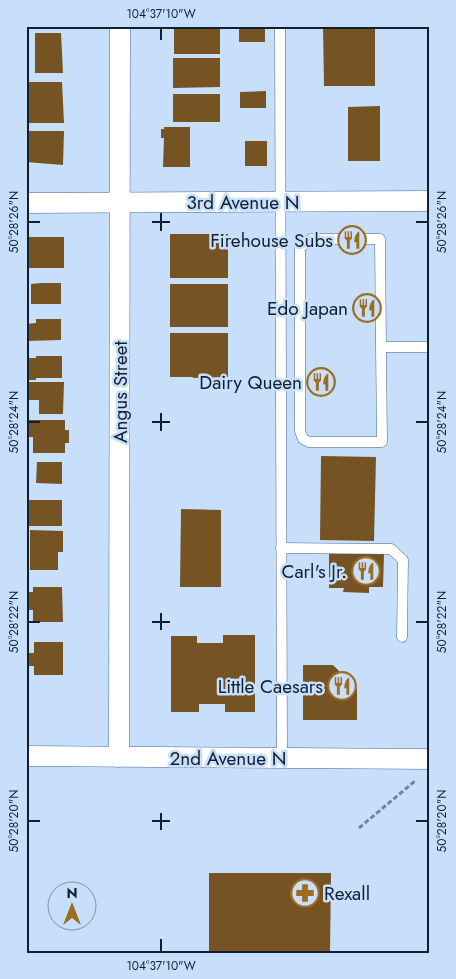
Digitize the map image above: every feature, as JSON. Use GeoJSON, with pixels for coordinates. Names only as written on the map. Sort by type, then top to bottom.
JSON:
{"type":"FeatureCollection","features":[{"type":"Feature","properties":{"kind":"street","name":"Angus Street"},"geometry":{"type":"LineString","coordinates":[[119,757],[120,26]]}},
{"type":"Feature","properties":{"kind":"street","name":"3rd Avenue N"},"geometry":{"type":"LineString","coordinates":[[26,203],[430,201]]}},
{"type":"Feature","properties":{"kind":"street","name":"2nd Avenue N"},"geometry":{"type":"LineString","coordinates":[[26,756],[430,759]]}},
{"type":"Feature","properties":{"kind":"lane"},"geometry":{"type":"LineString","coordinates":[[280,26],[282,758]]}},
{"type":"Feature","properties":{"kind":"lane"},"geometry":{"type":"LineString","coordinates":[[311,239],[380,239],[381,347],[382,442],[309,442],[303,439],[300,430],[300,248],[311,239]]}},
{"type":"Feature","properties":{"kind":"lane"},"geometry":{"type":"LineString","coordinates":[[381,347],[430,347]]}},
{"type":"Feature","properties":{"kind":"lane"},"geometry":{"type":"LineString","coordinates":[[281,548],[390,549],[403,560],[402,637]]}},
{"type":"Feature","properties":{"kind":"path"},"geometry":{"type":"LineString","coordinates":[[359,828],[415,781]]}},
{"type":"Feature","properties":{"kind":"building"},"geometry":{"type":"Polygon","coordinates":[[[26,26],[63,26],[63,29],[26,29],[26,26]]]}},
{"type":"Feature","properties":{"kind":"building"},"geometry":{"type":"Polygon","coordinates":[[[174,26],[220,26],[220,54],[174,54],[174,26]]]}},
{"type":"Feature","properties":{"kind":"building"},"geometry":{"type":"Polygon","coordinates":[[[239,26],[265,26],[265,42],[239,42],[239,26]]]}},
{"type":"Feature","properties":{"kind":"building"},"geometry":{"type":"Polygon","coordinates":[[[323,26],[375,26],[375,86],[324,86],[323,26]]]}},
{"type":"Feature","properties":{"kind":"building"},"geometry":{"type":"Polygon","coordinates":[[[35,33],[61,33],[63,73],[35,73],[35,33]]]}},
{"type":"Feature","properties":{"kind":"building"},"geometry":{"type":"Polygon","coordinates":[[[173,58],[220,58],[220,87],[173,88],[173,58]]]}},
{"type":"Feature","properties":{"kind":"building"},"geometry":{"type":"Polygon","coordinates":[[[29,82],[62,82],[64,123],[29,123],[29,82]]]}},
{"type":"Feature","properties":{"kind":"building"},"geometry":{"type":"Polygon","coordinates":[[[266,91],[266,108],[240,108],[240,92],[266,91]]]}},
{"type":"Feature","properties":{"kind":"building"},"geometry":{"type":"Polygon","coordinates":[[[173,94],[220,94],[220,122],[173,122],[173,94]]]}},
{"type":"Feature","properties":{"kind":"building"},"geometry":{"type":"Polygon","coordinates":[[[380,106],[380,161],[348,161],[348,107],[380,106]]]}},
{"type":"Feature","properties":{"kind":"building"},"geometry":{"type":"Polygon","coordinates":[[[164,127],[190,127],[190,167],[163,167],[164,138],[161,138],[161,129],[164,129],[164,127]]]}},
{"type":"Feature","properties":{"kind":"building"},"geometry":{"type":"Polygon","coordinates":[[[26,131],[64,131],[63,165],[26,162],[26,131]]]}},
{"type":"Feature","properties":{"kind":"building"},"geometry":{"type":"Polygon","coordinates":[[[245,141],[267,141],[267,166],[245,166],[245,141]]]}},
{"type":"Feature","properties":{"kind":"building"},"geometry":{"type":"Polygon","coordinates":[[[170,234],[228,234],[228,278],[170,278],[170,234]]]}},
{"type":"Feature","properties":{"kind":"building"},"geometry":{"type":"Polygon","coordinates":[[[26,237],[64,237],[64,268],[26,268],[26,237]]]}},
{"type":"Feature","properties":{"kind":"building"},"geometry":{"type":"Polygon","coordinates":[[[61,283],[61,304],[31,304],[31,284],[61,283]]]}},
{"type":"Feature","properties":{"kind":"building"},"geometry":{"type":"Polygon","coordinates":[[[170,284],[228,284],[228,327],[170,327],[170,284]]]}},
{"type":"Feature","properties":{"kind":"building"},"geometry":{"type":"Polygon","coordinates":[[[36,319],[61,319],[61,340],[27,341],[26,324],[36,323],[36,319]]]}},
{"type":"Feature","properties":{"kind":"building"},"geometry":{"type":"Polygon","coordinates":[[[170,333],[228,333],[228,377],[170,377],[170,333]]]}},
{"type":"Feature","properties":{"kind":"building"},"geometry":{"type":"Polygon","coordinates":[[[36,356],[62,356],[62,378],[36,378],[36,380],[29,380],[29,377],[26,377],[26,362],[28,362],[28,358],[36,358],[36,356]]]}},
{"type":"Feature","properties":{"kind":"building"},"geometry":{"type":"Polygon","coordinates":[[[26,382],[64,382],[63,414],[39,414],[39,400],[26,400],[26,382]]]}},
{"type":"Feature","properties":{"kind":"building"},"geometry":{"type":"Polygon","coordinates":[[[26,420],[65,420],[65,430],[69,430],[69,443],[65,443],[65,453],[33,453],[33,437],[26,437],[26,420]]]}},
{"type":"Feature","properties":{"kind":"building"},"geometry":{"type":"Polygon","coordinates":[[[321,456],[376,457],[374,541],[320,540],[321,456]]]}},
{"type":"Feature","properties":{"kind":"building"},"geometry":{"type":"Polygon","coordinates":[[[37,462],[62,462],[62,484],[36,483],[37,462]]]}},
{"type":"Feature","properties":{"kind":"building"},"geometry":{"type":"Polygon","coordinates":[[[28,500],[62,500],[62,526],[28,526],[28,500]]]}},
{"type":"Feature","properties":{"kind":"building"},"geometry":{"type":"Polygon","coordinates":[[[181,509],[221,510],[221,587],[180,587],[181,509]]]}},
{"type":"Feature","properties":{"kind":"building"},"geometry":{"type":"Polygon","coordinates":[[[30,530],[63,531],[63,552],[58,552],[58,570],[30,570],[30,530]]]}},
{"type":"Feature","properties":{"kind":"building"},"geometry":{"type":"Polygon","coordinates":[[[329,553],[384,554],[383,587],[369,587],[369,593],[343,592],[344,588],[329,588],[329,553]]]}},
{"type":"Feature","properties":{"kind":"building"},"geometry":{"type":"Polygon","coordinates":[[[33,587],[62,587],[63,622],[33,622],[33,610],[27,610],[27,599],[29,599],[29,592],[33,592],[33,587]]]}},
{"type":"Feature","properties":{"kind":"building"},"geometry":{"type":"Polygon","coordinates":[[[223,635],[255,635],[255,712],[225,712],[225,704],[199,704],[199,712],[171,712],[171,636],[197,636],[197,643],[223,643],[223,635]]]}},
{"type":"Feature","properties":{"kind":"building"},"geometry":{"type":"Polygon","coordinates":[[[34,642],[63,642],[63,675],[34,675],[34,666],[27,666],[27,653],[34,653],[34,642]]]}},
{"type":"Feature","properties":{"kind":"building"},"geometry":{"type":"Polygon","coordinates":[[[303,665],[333,665],[357,689],[357,720],[303,720],[303,665]]]}},
{"type":"Feature","properties":{"kind":"building"},"geometry":{"type":"Polygon","coordinates":[[[209,873],[331,873],[330,953],[209,953],[209,873]]]}},
{"type":"Feature","properties":{"kind":"place","name":"Firehouse Subs"},"geometry":{"type":"Point","coordinates":[352,240]}},
{"type":"Feature","properties":{"kind":"place","name":"Edo Japan"},"geometry":{"type":"Point","coordinates":[367,308]}},
{"type":"Feature","properties":{"kind":"place","name":"Dairy Queen"},"geometry":{"type":"Point","coordinates":[321,382]}},
{"type":"Feature","properties":{"kind":"place","name":"Carl's Jr."},"geometry":{"type":"Point","coordinates":[366,571]}},
{"type":"Feature","properties":{"kind":"place","name":"Little Caesars"},"geometry":{"type":"Point","coordinates":[342,686]}},
{"type":"Feature","properties":{"kind":"place","name":"Rexall"},"geometry":{"type":"Point","coordinates":[305,893]}}]}
